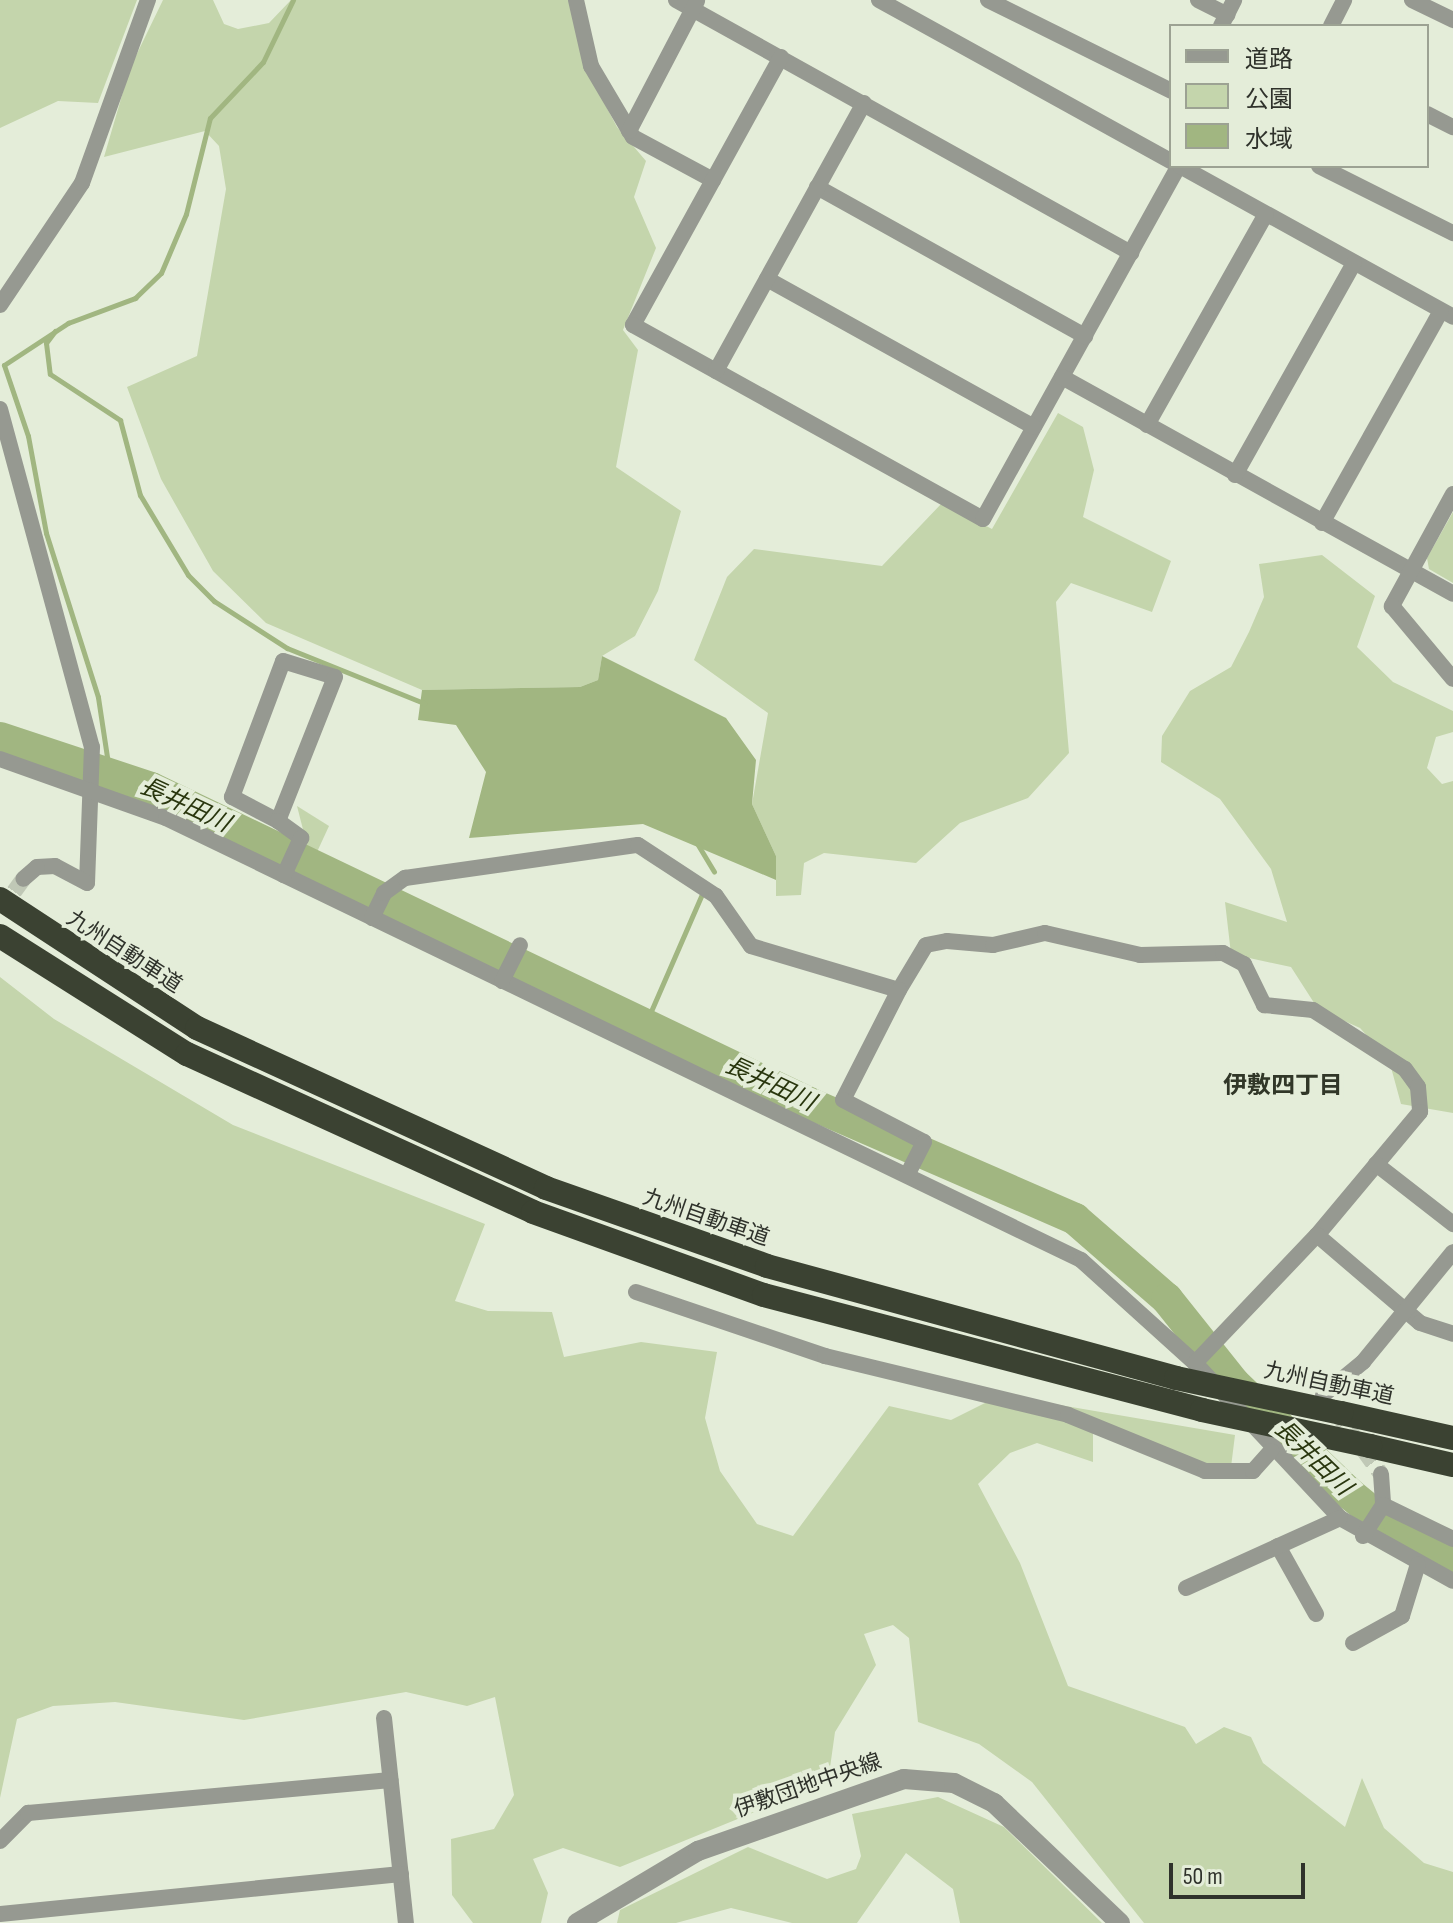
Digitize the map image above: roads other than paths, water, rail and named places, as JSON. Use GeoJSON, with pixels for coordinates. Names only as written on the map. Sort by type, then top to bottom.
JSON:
{"type":"FeatureCollection","features":[{"type":"Feature","properties":{"kind":"highway","name":"九州自動車道"},"geometry":{"type":"LineString","coordinates":[[0,899],[197,1028],[546,1188],[767,1266],[1192,1366],[1341,1413],[1453,1438]]}},
{"type":"Feature","properties":{"kind":"highway"},"geometry":{"type":"LineString","coordinates":[[0,936],[187,1054],[533,1212],[791,1303],[1202,1410],[1453,1465]]}},
{"type":"Feature","properties":{"kind":"street"},"geometry":{"type":"LineString","coordinates":[[0,305],[82,183],[148,0]]}},
{"type":"Feature","properties":{"kind":"street"},"geometry":{"type":"LineString","coordinates":[[576,0],[591,66],[629,131],[713,180]]}},
{"type":"Feature","properties":{"kind":"street"},"geometry":{"type":"LineString","coordinates":[[676,0],[695,5],[781,57],[1131,253]]}},
{"type":"Feature","properties":{"kind":"street"},"geometry":{"type":"LineString","coordinates":[[879,0],[1169,160]]}},
{"type":"Feature","properties":{"kind":"street"},"geometry":{"type":"LineString","coordinates":[[988,0],[1169,90]]}},
{"type":"Feature","properties":{"kind":"street"},"geometry":{"type":"LineString","coordinates":[[1198,0],[1228,14]]}},
{"type":"Feature","properties":{"kind":"street"},"geometry":{"type":"LineString","coordinates":[[1332,24],[1344,0]]}},
{"type":"Feature","properties":{"kind":"street"},"geometry":{"type":"LineString","coordinates":[[1412,0],[1453,20]]}},
{"type":"Feature","properties":{"kind":"street"},"geometry":{"type":"LineString","coordinates":[[629,131],[695,5]]}},
{"type":"Feature","properties":{"kind":"street"},"geometry":{"type":"LineString","coordinates":[[781,57],[633,325],[983,519],[1179,168]]}},
{"type":"Feature","properties":{"kind":"street"},"geometry":{"type":"LineString","coordinates":[[716,371],[864,103]]}},
{"type":"Feature","properties":{"kind":"street"},"geometry":{"type":"LineString","coordinates":[[1429,115],[1453,127]]}},
{"type":"Feature","properties":{"kind":"street"},"geometry":{"type":"LineString","coordinates":[[1184,168],[1447,314],[1322,523]]}},
{"type":"Feature","properties":{"kind":"street"},"geometry":{"type":"LineString","coordinates":[[1323,168],[1453,233]]}},
{"type":"Feature","properties":{"kind":"street"},"geometry":{"type":"LineString","coordinates":[[817,187],[1085,336]]}},
{"type":"Feature","properties":{"kind":"street"},"geometry":{"type":"LineString","coordinates":[[1147,425],[1266,214]]}},
{"type":"Feature","properties":{"kind":"street"},"geometry":{"type":"LineString","coordinates":[[1235,475],[1354,263]]}},
{"type":"Feature","properties":{"kind":"street"},"geometry":{"type":"LineString","coordinates":[[767,279],[1034,427]]}},
{"type":"Feature","properties":{"kind":"street"},"geometry":{"type":"LineString","coordinates":[[1062,377],[1453,594]]}},
{"type":"Feature","properties":{"kind":"street"},"geometry":{"type":"LineString","coordinates":[[0,409],[92,747],[87,786],[87,883],[55,866],[37,867],[23,879]]}},
{"type":"Feature","properties":{"kind":"street"},"geometry":{"type":"LineString","coordinates":[[1453,494],[1392,606],[1453,679]]}},
{"type":"Feature","properties":{"kind":"street"},"geometry":{"type":"LineString","coordinates":[[278,821],[335,677],[283,661],[232,797],[278,821],[301,838],[285,871]]}},
{"type":"Feature","properties":{"kind":"street"},"geometry":{"type":"LineString","coordinates":[[0,759],[87,786],[285,871],[378,906],[502,981],[1081,1260],[1192,1366],[1271,1451],[1340,1518],[1363,1536],[1453,1581]]}},
{"type":"Feature","properties":{"kind":"street"},"geometry":{"type":"LineString","coordinates":[[378,906],[405,878],[638,845],[716,896],[751,946],[899,990]]}},
{"type":"Feature","properties":{"kind":"street"},"geometry":{"type":"LineString","coordinates":[[908,1174],[924,1142],[843,1100],[899,990],[926,945],[947,941],[993,945],[1045,933],[1140,955],[1223,953],[1244,964],[1264,1005],[1313,1010],[1405,1069],[1418,1087],[1420,1112],[1225,1340],[1192,1366]]}},
{"type":"Feature","properties":{"kind":"street"},"geometry":{"type":"LineString","coordinates":[[502,981],[520,945]]}},
{"type":"Feature","properties":{"kind":"street"},"geometry":{"type":"LineString","coordinates":[[1376,1164],[1453,1224]]}},
{"type":"Feature","properties":{"kind":"street"},"geometry":{"type":"LineString","coordinates":[[1317,1235],[1420,1323],[1453,1334]]}},
{"type":"Feature","properties":{"kind":"street"},"geometry":{"type":"LineString","coordinates":[[1323,1395],[1363,1362],[1453,1252]]}},
{"type":"Feature","properties":{"kind":"street"},"geometry":{"type":"LineString","coordinates":[[636,1292],[825,1356],[1068,1415],[1205,1471],[1253,1471],[1271,1451]]}},
{"type":"Feature","properties":{"kind":"street"},"geometry":{"type":"LineString","coordinates":[[1363,1536],[1383,1505],[1381,1474]]}},
{"type":"Feature","properties":{"kind":"street"},"geometry":{"type":"LineString","coordinates":[[1383,1505],[1453,1539]]}},
{"type":"Feature","properties":{"kind":"street"},"geometry":{"type":"LineString","coordinates":[[1186,1588],[1340,1518]]}},
{"type":"Feature","properties":{"kind":"street"},"geometry":{"type":"LineString","coordinates":[[1278,1546],[1316,1614]]}},
{"type":"Feature","properties":{"kind":"street"},"geometry":{"type":"LineString","coordinates":[[1353,1643],[1402,1616],[1418,1564]]}},
{"type":"Feature","properties":{"kind":"street"},"geometry":{"type":"LineString","coordinates":[[384,1718],[406,1923]]}},
{"type":"Feature","properties":{"kind":"street","name":"伊敷団地中央線"},"geometry":{"type":"LineString","coordinates":[[577,1923],[698,1851],[904,1779],[954,1783],[994,1803],[1120,1923]]}},
{"type":"Feature","properties":{"kind":"street"},"geometry":{"type":"LineString","coordinates":[[0,1841],[28,1813],[391,1780]]}},
{"type":"Feature","properties":{"kind":"street"},"geometry":{"type":"LineString","coordinates":[[0,1914],[401,1874]]}},
{"type":"Feature","properties":{"kind":"street"},"geometry":{"type":"LineString","coordinates":[[99,1904],[101,1923]]}},
{"type":"Feature","properties":{"kind":"water"},"geometry":{"type":"Polygon","coordinates":[[[602,656],[726,718],[756,760],[752,804],[776,856],[776,880],[643,824],[469,838],[486,772],[456,725],[418,720],[422,690],[580,687],[598,680],[602,656]]]}},
{"type":"Feature","properties":{"kind":"waterway"},"geometry":{"type":"LineString","coordinates":[[109,770],[98,697],[46,533],[28,436],[4,365],[68,323],[135,298],[161,273],[186,214],[210,118],[263,62],[293,0]]}},
{"type":"Feature","properties":{"kind":"waterway"},"geometry":{"type":"LineString","coordinates":[[55,331],[46,343],[50,374],[120,420],[140,495],[188,575],[214,601],[287,648],[424,703]]}},
{"type":"Feature","properties":{"kind":"waterway","name":"長井田川"},"geometry":{"type":"LineString","coordinates":[[0,738],[151,788],[811,1104],[1075,1219],[1167,1299],[1234,1383],[1350,1494],[1399,1534],[1453,1557]]}},
{"type":"Feature","properties":{"kind":"waterway"},"geometry":{"type":"LineString","coordinates":[[698,845],[714,872]]}},
{"type":"Feature","properties":{"kind":"waterway"},"geometry":{"type":"LineString","coordinates":[[645,1025],[701,896]]}},
{"type":"Feature","properties":{"kind":"tunnel"},"geometry":{"type":"LineString","coordinates":[[0,911],[23,879]]}},
{"type":"Feature","properties":{"kind":"tunnel"},"geometry":{"type":"LineString","coordinates":[[1335,1411],[1381,1474]]}},
{"type":"Feature","properties":{"kind":"district","name":"伊敷四丁目"},"geometry":{"type":"Point","coordinates":[1283,1086]}}]}
